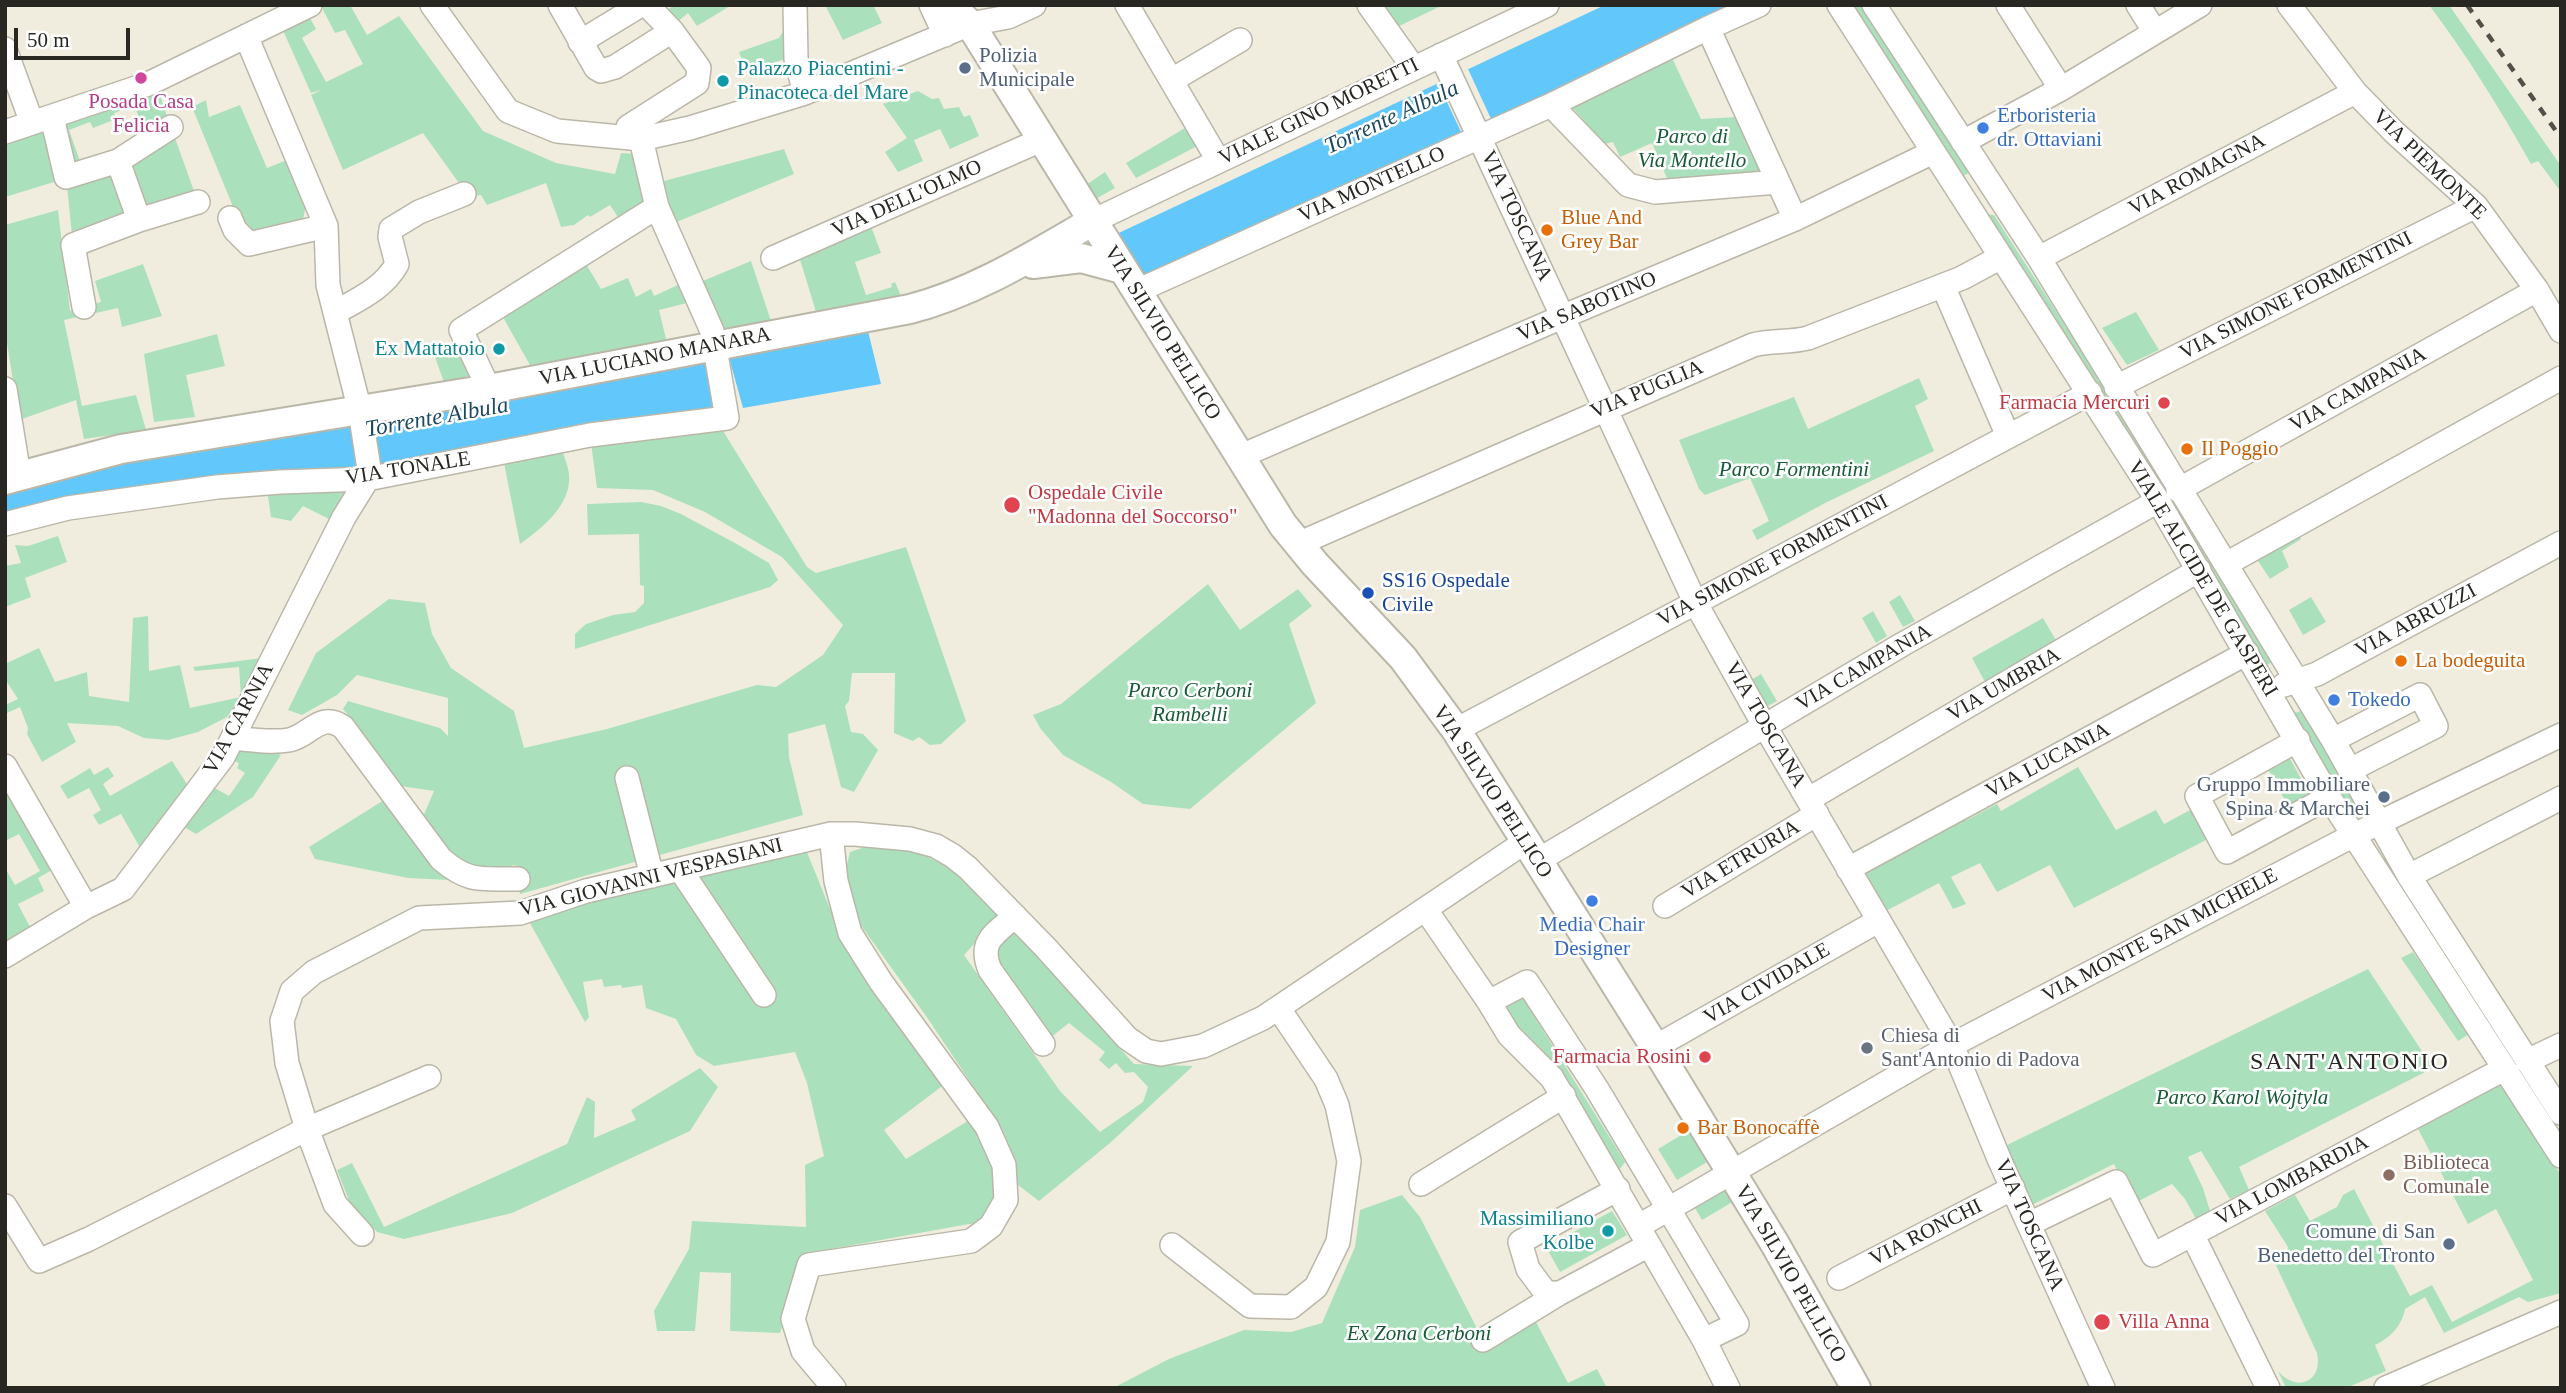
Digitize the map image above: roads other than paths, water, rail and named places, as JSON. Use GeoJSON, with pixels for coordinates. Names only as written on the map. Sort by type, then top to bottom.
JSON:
{"type":"FeatureCollection","features":[{"type":"Feature","properties":{"kind":"main road","name":"VIA SILVIO PELLICO"},"geometry":{"type":"LineString","coordinates":[[960,14],[1093,221],[1239,457],[1298,544],[1403,658],[1456,730],[1656,1047],[1775,1244],[1856,1388]]}},
{"type":"Feature","properties":{"kind":"main road","name":"VIA LUCIANO MANARA"},"geometry":{"type":"LineString","coordinates":[[12,477],[93,455],[157,442],[361,417],[489,389],[717,354],[910,309],[954,295],[1010,269],[1093,221]]}},
{"type":"Feature","properties":{"kind":"main road","name":"VIA LUCIANO MANARA"},"geometry":{"type":"LineString","coordinates":[[1010,269],[1074,257],[1094,259],[1129,280]]}},
{"type":"Feature","properties":{"kind":"street"},"geometry":{"type":"LineString","coordinates":[[5,132],[148,83],[310,5]]}},
{"type":"Feature","properties":{"kind":"street"},"geometry":{"type":"LineString","coordinates":[[432,5],[508,111],[557,131],[641,139],[690,128],[805,93],[944,35],[960,14],[1008,17],[1034,5]]}},
{"type":"Feature","properties":{"kind":"street"},"geometry":{"type":"LineString","coordinates":[[560,5],[596,68],[601,71],[615,67],[672,31]]}},
{"type":"Feature","properties":{"kind":"street"},"geometry":{"type":"LineString","coordinates":[[580,42],[641,5]]}},
{"type":"Feature","properties":{"kind":"street"},"geometry":{"type":"LineString","coordinates":[[647,5],[672,31],[699,68],[697,83],[628,127],[641,139],[657,207],[708,318],[717,354]]}},
{"type":"Feature","properties":{"kind":"street"},"geometry":{"type":"LineString","coordinates":[[795,5],[796,59],[805,93]]}},
{"type":"Feature","properties":{"kind":"street"},"geometry":{"type":"LineString","coordinates":[[931,5],[944,35]]}},
{"type":"Feature","properties":{"kind":"street"},"geometry":{"type":"LineString","coordinates":[[1127,5],[1218,160]]}},
{"type":"Feature","properties":{"kind":"street"},"geometry":{"type":"LineString","coordinates":[[1369,5],[1413,67]]}},
{"type":"Feature","properties":{"kind":"street","name":"VIALE GINO MORETTI"},"geometry":{"type":"LineString","coordinates":[[1093,221],[1413,67],[1445,64],[1547,5]]}},
{"type":"Feature","properties":{"kind":"street","name":"VIA MONTELLO"},"geometry":{"type":"LineString","coordinates":[[1129,280],[1551,105],[1708,27],[1759,5]]}},
{"type":"Feature","properties":{"kind":"street","name":"VIALE ALCIDE DE GASPERI"},"geometry":{"type":"LineString","coordinates":[[1839,5],[2158,501],[2329,797],[2561,1156]]}},
{"type":"Feature","properties":{"kind":"street","name":"VIALE ALCIDE DE GASPERI"},"geometry":{"type":"LineString","coordinates":[[1874,5],[2039,258],[2178,490],[2333,740],[2409,876],[2561,1113]]}},
{"type":"Feature","properties":{"kind":"street"},"geometry":{"type":"LineString","coordinates":[[2008,5],[2061,89]]}},
{"type":"Feature","properties":{"kind":"street"},"geometry":{"type":"LineString","coordinates":[[2138,5],[2155,32]]}},
{"type":"Feature","properties":{"kind":"street"},"geometry":{"type":"LineString","coordinates":[[1963,142],[2061,89],[2200,5]]}},
{"type":"Feature","properties":{"kind":"street","name":"VIA PIEMONTE"},"geometry":{"type":"LineString","coordinates":[[2289,5],[2355,92],[2394,132],[2476,205],[2537,289],[2561,331]]}},
{"type":"Feature","properties":{"kind":"street"},"geometry":{"type":"LineString","coordinates":[[1708,27],[1795,219]]}},
{"type":"Feature","properties":{"kind":"street"},"geometry":{"type":"LineString","coordinates":[[246,36],[326,226],[328,285],[361,417],[368,477]]}},
{"type":"Feature","properties":{"kind":"street"},"geometry":{"type":"LineString","coordinates":[[1172,80],[1240,40]]}},
{"type":"Feature","properties":{"kind":"street"},"geometry":{"type":"LineString","coordinates":[[5,49],[42,120],[66,177],[118,161],[170,127]]}},
{"type":"Feature","properties":{"kind":"street","name":"VIA TOSCANA"},"geometry":{"type":"LineString","coordinates":[[1445,64],[1603,409],[1695,602],[1764,726],[1952,1045],[2012,1188],[2103,1388]]}},
{"type":"Feature","properties":{"kind":"street","name":"VIA ROMAGNA"},"geometry":{"type":"LineString","coordinates":[[2039,258],[2355,92]]}},
{"type":"Feature","properties":{"kind":"street"},"geometry":{"type":"LineString","coordinates":[[1551,105],[1628,185],[1656,192],[1778,182]]}},
{"type":"Feature","properties":{"kind":"street","name":"VIA DELL'OLMO"},"geometry":{"type":"LineString","coordinates":[[773,258],[1041,139]]}},
{"type":"Feature","properties":{"kind":"street","name":"VIA SABOTINO"},"geometry":{"type":"LineString","coordinates":[[1239,457],[1795,219],[1933,152]]}},
{"type":"Feature","properties":{"kind":"street"},"geometry":{"type":"LineString","coordinates":[[118,161],[139,220]]}},
{"type":"Feature","properties":{"kind":"street"},"geometry":{"type":"LineString","coordinates":[[336,312],[391,276],[397,264],[390,237],[391,229],[419,212],[464,194]]}},
{"type":"Feature","properties":{"kind":"street"},"geometry":{"type":"LineString","coordinates":[[84,307],[73,245],[139,220],[198,202]]}},
{"type":"Feature","properties":{"kind":"street","name":"VIA SIMONE FORMENTINI"},"geometry":{"type":"LineString","coordinates":[[2116,387],[2476,205]]}},
{"type":"Feature","properties":{"kind":"street"},"geometry":{"type":"LineString","coordinates":[[489,389],[461,330],[657,207]]}},
{"type":"Feature","properties":{"kind":"street"},"geometry":{"type":"LineString","coordinates":[[230,218],[235,230],[249,244],[326,226]]}},
{"type":"Feature","properties":{"kind":"street","name":"VIA PUGLIA"},"geometry":{"type":"LineString","coordinates":[[1298,544],[1753,345],[1808,338],[1943,286],[2001,257]]}},
{"type":"Feature","properties":{"kind":"street"},"geometry":{"type":"LineString","coordinates":[[1943,286],[2008,436]]}},
{"type":"Feature","properties":{"kind":"street","name":"VIA CAMPANIA"},"geometry":{"type":"LineString","coordinates":[[2178,490],[2537,289]]}},
{"type":"Feature","properties":{"kind":"street","name":"VIA TONALE"},"geometry":{"type":"LineString","coordinates":[[5,524],[68,508],[217,487],[368,477],[726,412],[717,354]]}},
{"type":"Feature","properties":{"kind":"street"},"geometry":{"type":"LineString","coordinates":[[2225,564],[2561,378]]}},
{"type":"Feature","properties":{"kind":"street"},"geometry":{"type":"LineString","coordinates":[[5,389],[12,477]]}},
{"type":"Feature","properties":{"kind":"street","name":"VIA SIMONE FORMENTINI"},"geometry":{"type":"LineString","coordinates":[[1456,730],[2090,393]]}},
{"type":"Feature","properties":{"kind":"street","name":"VIA CARNIA"},"geometry":{"type":"LineString","coordinates":[[5,956],[86,906],[122,889],[223,757],[344,517],[368,477]]}},
{"type":"Feature","properties":{"kind":"street","name":"VIA CAMPANIA"},"geometry":{"type":"LineString","coordinates":[[1279,1009],[1426,910],[1764,726],[1903,644],[2158,501]]}},
{"type":"Feature","properties":{"kind":"street","name":"VIA ABRUZZI"},"geometry":{"type":"LineString","coordinates":[[2269,691],[2296,679],[2317,674],[2561,543]]}},
{"type":"Feature","properties":{"kind":"street","name":"VIA UMBRIA"},"geometry":{"type":"LineString","coordinates":[[1813,806],[2199,570]]}},
{"type":"Feature","properties":{"kind":"street","name":"VIA LUCANIA"},"geometry":{"type":"LineString","coordinates":[[1848,869],[2247,653]]}},
{"type":"Feature","properties":{"kind":"street"},"geometry":{"type":"LineString","coordinates":[[2333,740],[2420,695],[2436,726],[2350,770]]}},
{"type":"Feature","properties":{"kind":"street"},"geometry":{"type":"LineString","coordinates":[[233,738],[290,740],[314,724],[327,721],[337,723],[343,727],[442,859],[458,874],[471,878],[517,879]]}},
{"type":"Feature","properties":{"kind":"street","name":"VIA MONTE SAN MICHELE"},"geometry":{"type":"LineString","coordinates":[[1483,1340],[1560,1293],[1644,1236],[1670,1209],[1952,1045],[2354,835],[2561,735]]}},
{"type":"Feature","properties":{"kind":"street"},"geometry":{"type":"LineString","coordinates":[[2298,740],[2197,796],[2227,852],[2329,797]]}},
{"type":"Feature","properties":{"kind":"street"},"geometry":{"type":"LineString","coordinates":[[5,766],[86,906]]}},
{"type":"Feature","properties":{"kind":"street"},"geometry":{"type":"LineString","coordinates":[[627,778],[652,876]]}},
{"type":"Feature","properties":{"kind":"street"},"geometry":{"type":"LineString","coordinates":[[2409,876],[2561,798]]}},
{"type":"Feature","properties":{"kind":"street","name":"VIA ETRURIA"},"geometry":{"type":"LineString","coordinates":[[1665,906],[1813,806]]}},
{"type":"Feature","properties":{"kind":"street"},"geometry":{"type":"LineString","coordinates":[[831,834],[834,872],[850,933],[881,982],[987,1127],[1004,1165],[1006,1200],[991,1226],[971,1241],[809,1265],[793,1319],[803,1351],[834,1388]]}},
{"type":"Feature","properties":{"kind":"street","name":"VIA GIOVANNI VESPASIANI"},"geometry":{"type":"LineString","coordinates":[[362,1234],[335,1204],[307,1129],[287,1063],[282,1021],[292,991],[314,972],[419,918],[520,913],[586,891],[831,834],[904,838],[936,846],[963,864],[1015,916],[1127,1038],[1146,1051],[1168,1054],[1203,1046],[1279,1009]]}},
{"type":"Feature","properties":{"kind":"street"},"geometry":{"type":"LineString","coordinates":[[680,869],[764,995]]}},
{"type":"Feature","properties":{"kind":"street"},"geometry":{"type":"LineString","coordinates":[[1426,910],[1509,1035],[1552,1078],[1564,1096],[1704,1340],[1728,1388]]}},
{"type":"Feature","properties":{"kind":"street"},"geometry":{"type":"LineString","coordinates":[[1015,916],[989,939],[985,958],[990,970],[1043,1044]]}},
{"type":"Feature","properties":{"kind":"street","name":"VIA CIVIDALE"},"geometry":{"type":"LineString","coordinates":[[1656,1047],[1878,920]]}},
{"type":"Feature","properties":{"kind":"street"},"geometry":{"type":"LineString","coordinates":[[1489,1002],[1527,982],[1597,1089],[1737,1324],[1704,1340]]}},
{"type":"Feature","properties":{"kind":"street"},"geometry":{"type":"LineString","coordinates":[[1172,1245],[1250,1306],[1291,1307],[1316,1287],[1338,1242],[1349,1161],[1337,1105],[1326,1079],[1279,1009]]}},
{"type":"Feature","properties":{"kind":"street"},"geometry":{"type":"LineString","coordinates":[[2527,1061],[2561,1045]]}},
{"type":"Feature","properties":{"kind":"street","name":"VIA LOMBARDIA"},"geometry":{"type":"LineString","coordinates":[[2029,1224],[2116,1182],[2153,1255],[2504,1069]]}},
{"type":"Feature","properties":{"kind":"street"},"geometry":{"type":"LineString","coordinates":[[5,1206],[39,1261],[89,1239],[307,1129],[429,1077]]}},
{"type":"Feature","properties":{"kind":"street"},"geometry":{"type":"LineString","coordinates":[[1421,1185],[1564,1096]]}},
{"type":"Feature","properties":{"kind":"street","name":"VIA RONCHI"},"geometry":{"type":"LineString","coordinates":[[1839,1278],[2012,1188]]}},
{"type":"Feature","properties":{"kind":"street"},"geometry":{"type":"LineString","coordinates":[[1560,1293],[1546,1293],[1528,1269],[1520,1242],[1618,1189]]}},
{"type":"Feature","properties":{"kind":"street"},"geometry":{"type":"LineString","coordinates":[[2192,1234],[2268,1388]]}},
{"type":"Feature","properties":{"kind":"street"},"geometry":{"type":"LineString","coordinates":[[2386,1388],[2561,1312]]}},
{"type":"Feature","properties":{"kind":"water","name":"Torrente Albula"},"geometry":{"type":"Polygon","coordinates":[[[1605,5],[1741,5],[1138,287],[1108,238],[1605,5]]]}},
{"type":"Feature","properties":{"kind":"water"},"geometry":{"type":"Polygon","coordinates":[[[867,327],[881,384],[743,408],[728,354],[867,327]]]}},
{"type":"Feature","properties":{"kind":"water","name":"Torrente Albula"},"geometry":{"type":"Polygon","coordinates":[[[706,359],[716,410],[373,468],[368,421],[706,359]]]}},
{"type":"Feature","properties":{"kind":"water"},"geometry":{"type":"Polygon","coordinates":[[[349,421],[359,469],[267,471],[221,476],[5,516],[5,485],[53,470],[349,421]]]}},
{"type":"Feature","properties":{"kind":"railway"},"geometry":{"type":"LineString","coordinates":[[2467,5],[2561,138]]}},
{"type":"Feature","properties":{"kind":"place","name":"Polizia Municipale"},"geometry":{"type":"Point","coordinates":[965,68]}},
{"type":"Feature","properties":{"kind":"place","name":"Posada Casa Felicia"},"geometry":{"type":"Point","coordinates":[141,78]}},
{"type":"Feature","properties":{"kind":"place","name":"Palazzo Piacentini - Pinacoteca del Mare"},"geometry":{"type":"Point","coordinates":[723,81]}},
{"type":"Feature","properties":{"kind":"place","name":"Erboristeria dr. Ottaviani"},"geometry":{"type":"Point","coordinates":[1983,128]}},
{"type":"Feature","properties":{"kind":"place","name":"Blue And Grey Bar"},"geometry":{"type":"Point","coordinates":[1547,230]}},
{"type":"Feature","properties":{"kind":"place","name":"Ex Mattatoio"},"geometry":{"type":"Point","coordinates":[499,349]}},
{"type":"Feature","properties":{"kind":"place","name":"Farmacia Mercuri"},"geometry":{"type":"Point","coordinates":[2164,403]}},
{"type":"Feature","properties":{"kind":"place","name":"Il Poggio"},"geometry":{"type":"Point","coordinates":[2187,449]}},
{"type":"Feature","properties":{"kind":"place","name":"Ospedale Civile \"Madonna del Soccorso\""},"geometry":{"type":"Point","coordinates":[1012,505]}},
{"type":"Feature","properties":{"kind":"place","name":"SS16 Ospedale Civile"},"geometry":{"type":"Point","coordinates":[1368,593]}},
{"type":"Feature","properties":{"kind":"place","name":"La bodeguita"},"geometry":{"type":"Point","coordinates":[2401,661]}},
{"type":"Feature","properties":{"kind":"place","name":"Tokedo"},"geometry":{"type":"Point","coordinates":[2334,700]}},
{"type":"Feature","properties":{"kind":"place","name":"Gruppo Immobiliare Spina & Marchei"},"geometry":{"type":"Point","coordinates":[2384,797]}},
{"type":"Feature","properties":{"kind":"place","name":"Media Chair Designer"},"geometry":{"type":"Point","coordinates":[1592,901]}},
{"type":"Feature","properties":{"kind":"place","name":"Chiesa di Sant'Antonio di Padova"},"geometry":{"type":"Point","coordinates":[1867,1048]}},
{"type":"Feature","properties":{"kind":"place","name":"Farmacia Rosini"},"geometry":{"type":"Point","coordinates":[1705,1057]}},
{"type":"Feature","properties":{"kind":"place","name":"Bar Bonocaffè"},"geometry":{"type":"Point","coordinates":[1683,1128]}},
{"type":"Feature","properties":{"kind":"place","name":"Biblioteca Comunale"},"geometry":{"type":"Point","coordinates":[2389,1175]}},
{"type":"Feature","properties":{"kind":"place","name":"Massimiliano Kolbe"},"geometry":{"type":"Point","coordinates":[1608,1231]}},
{"type":"Feature","properties":{"kind":"place","name":"Comune di San Benedetto del Tronto"},"geometry":{"type":"Point","coordinates":[2449,1244]}},
{"type":"Feature","properties":{"kind":"place","name":"Villa Anna"},"geometry":{"type":"Point","coordinates":[2102,1322]}},
{"type":"Feature","properties":{"kind":"district","name":"SANT'ANTONIO"},"geometry":{"type":"Point","coordinates":[2350,1063]}},
{"type":"Feature","properties":{"kind":"park label","name":"Parco di Via Montello"},"geometry":{"type":"Point","coordinates":[1692,149]}},
{"type":"Feature","properties":{"kind":"park label","name":"Parco Formentini"},"geometry":{"type":"Point","coordinates":[1794,470]}},
{"type":"Feature","properties":{"kind":"park label","name":"Parco Cerboni Rambelli"},"geometry":{"type":"Point","coordinates":[1190,703]}},
{"type":"Feature","properties":{"kind":"park label","name":"Parco Karol Wojtyla"},"geometry":{"type":"Point","coordinates":[2242,1098]}},
{"type":"Feature","properties":{"kind":"park label","name":"Ex Zona Cerboni"},"geometry":{"type":"Point","coordinates":[1419,1334]}}]}
